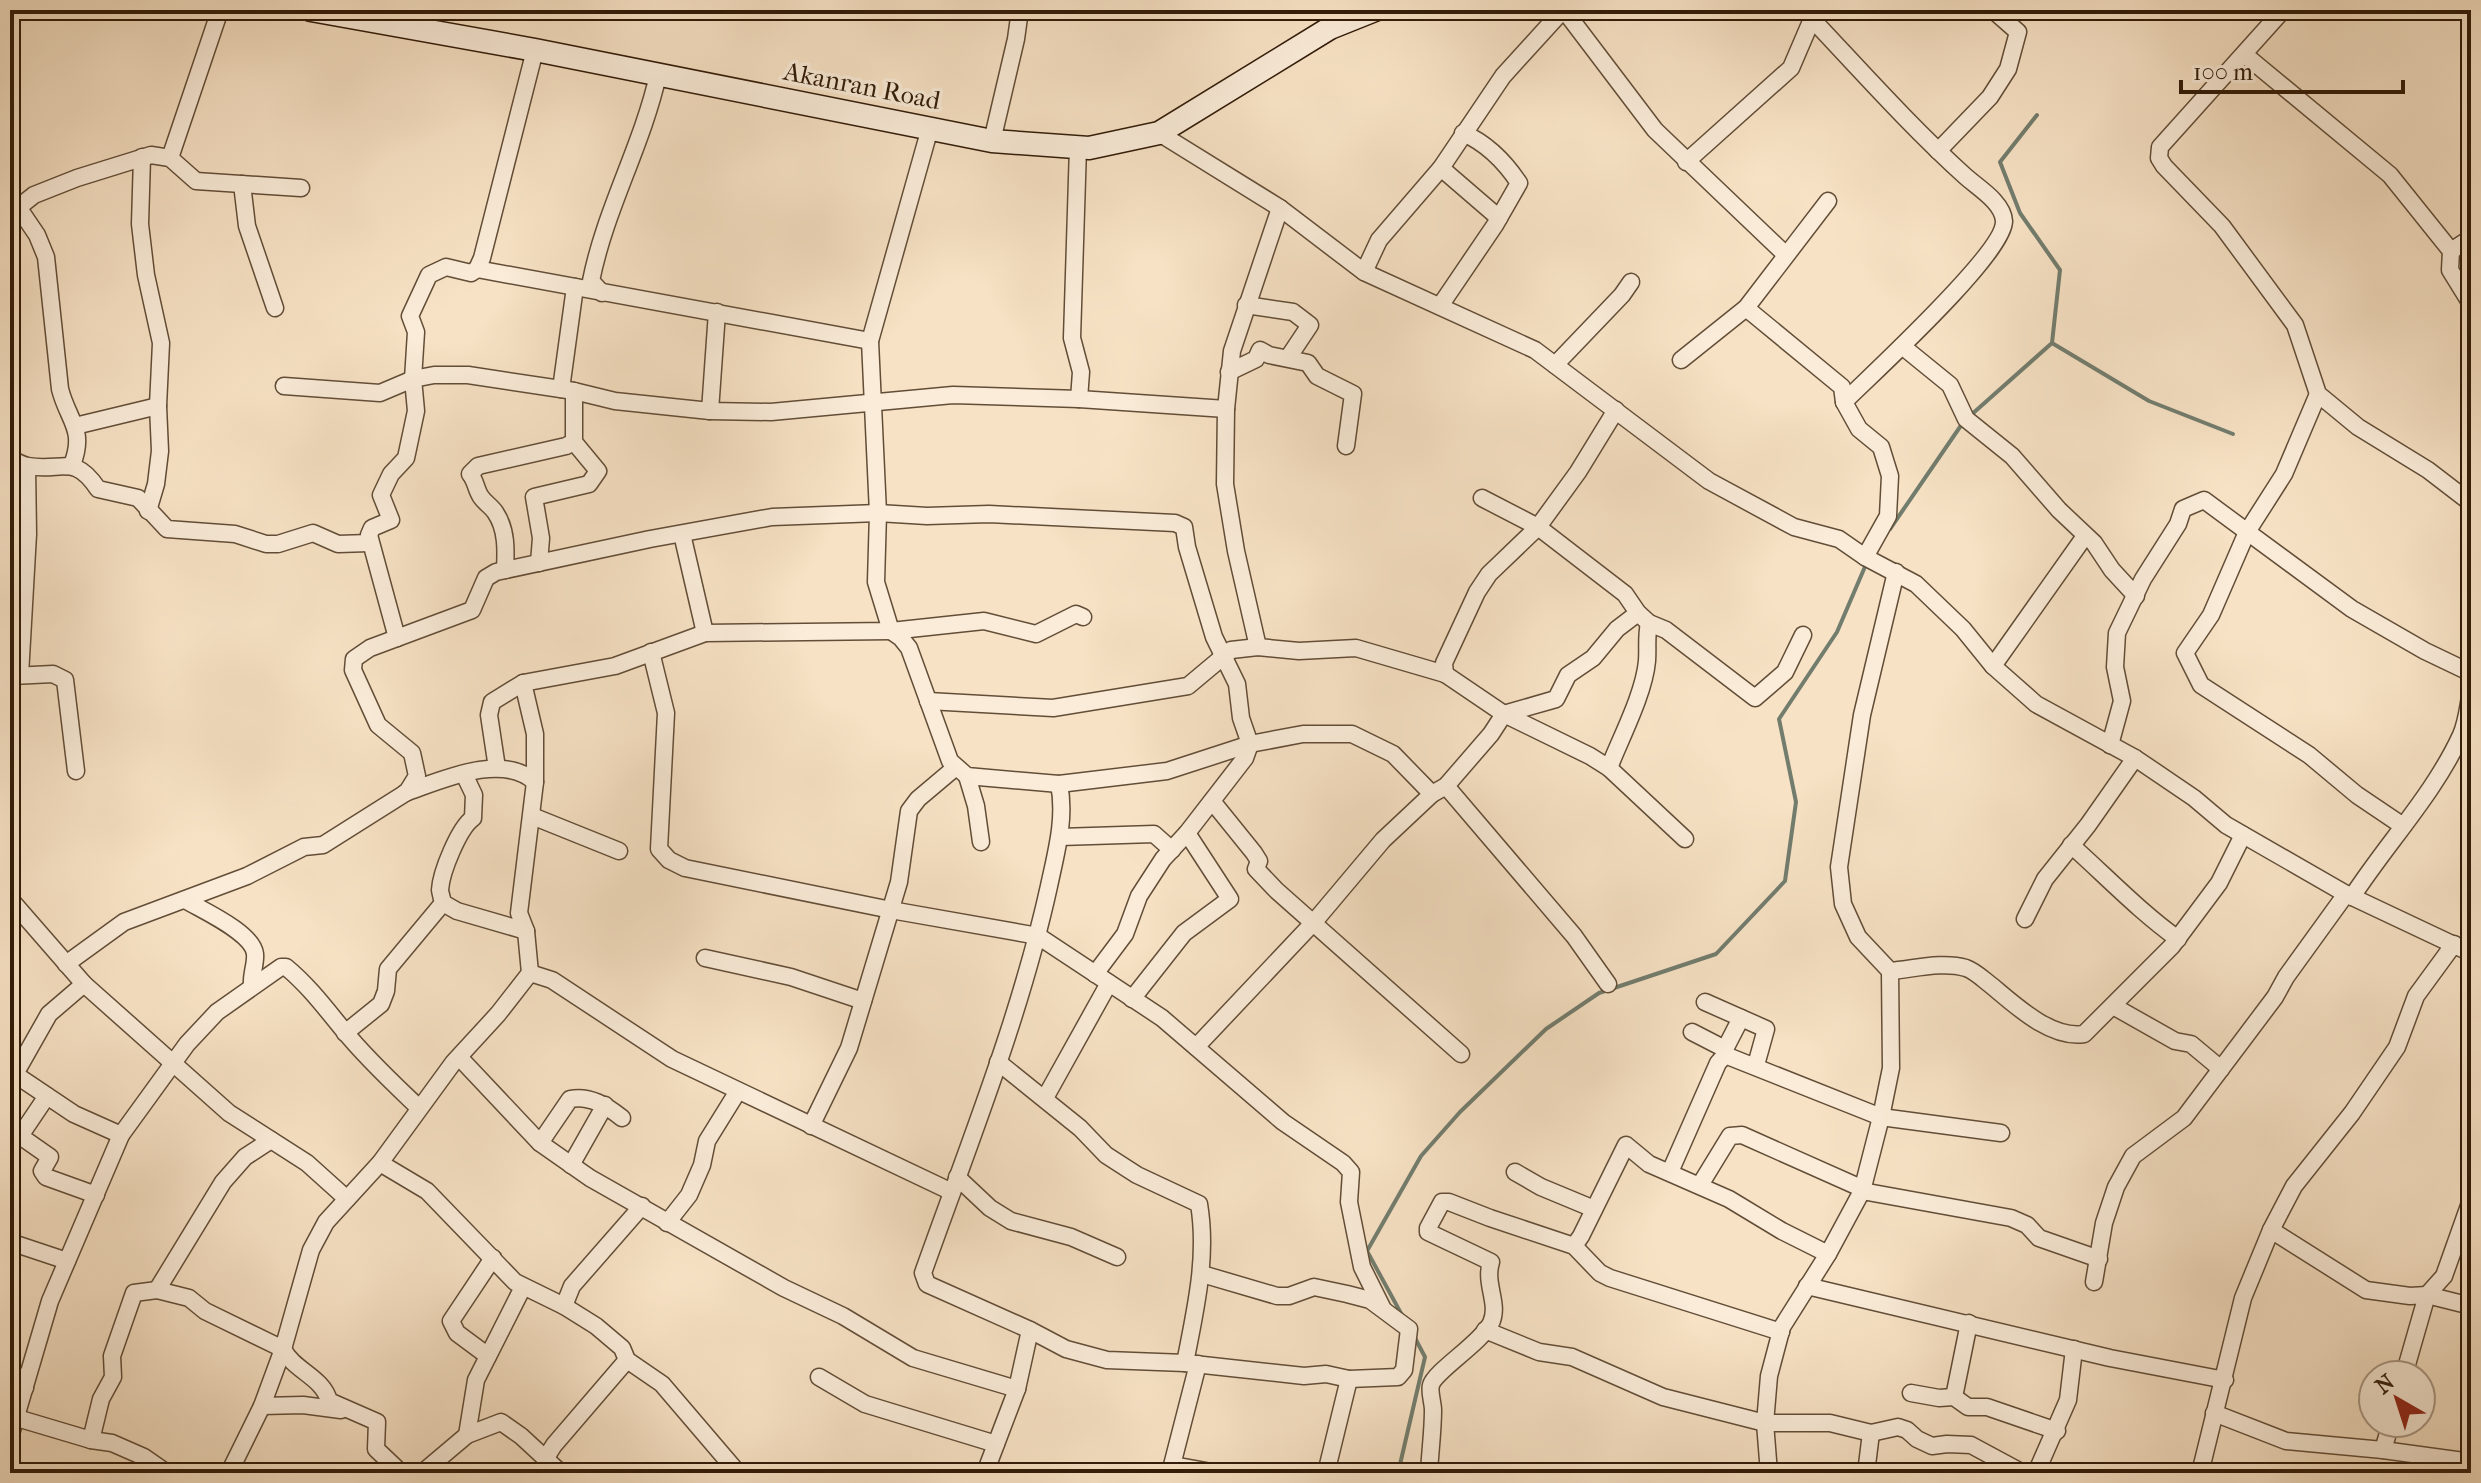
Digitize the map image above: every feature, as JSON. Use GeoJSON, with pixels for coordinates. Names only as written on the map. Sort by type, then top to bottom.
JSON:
{"type":"FeatureCollection","features":[{"type":"Feature","properties":{"kind":"main road","name":"Akanran Road"},"geometry":{"type":"LineString","coordinates":[[311,10],[412,18],[535,50],[992,141],[1089,148],[1159,133],[1330,28],[1375,10]]}},
{"type":"Feature","properties":{"kind":"street"},"geometry":{"type":"LineString","coordinates":[[170,158],[220,10]]}},
{"type":"Feature","properties":{"kind":"street"},"geometry":{"type":"LineString","coordinates":[[992,141],[1020,10]]}},
{"type":"Feature","properties":{"kind":"street"},"geometry":{"type":"LineString","coordinates":[[1364,272],[1379,240],[1441,168],[1503,76],[1564,10],[1655,130],[1786,255]]}},
{"type":"Feature","properties":{"kind":"street"},"geometry":{"type":"LineString","coordinates":[[1938,151],[1990,97],[2008,69],[2018,32],[1993,10]]}},
{"type":"Feature","properties":{"kind":"street"},"geometry":{"type":"LineString","coordinates":[[2283,10],[2160,147],[2159,158],[2222,226],[2295,325],[2318,394],[2358,427],[2428,470],[2471,503]]}},
{"type":"Feature","properties":{"kind":"street"},"geometry":{"type":"LineString","coordinates":[[1686,162],[1791,68],[1816,15],[1938,151],[1997,205],[2004,221],[1999,236],[1975,269],[1844,402]]}},
{"type":"Feature","properties":{"kind":"street"},"geometry":{"type":"LineString","coordinates":[[397,638],[369,543],[372,528],[391,520],[381,495],[391,474],[407,454],[416,411],[413,379],[416,332],[410,316],[429,275],[446,267],[471,273],[477,269],[535,50]]}},
{"type":"Feature","properties":{"kind":"street"},"geometry":{"type":"LineString","coordinates":[[2245,55],[2390,175],[2451,251],[2450,270],[2471,304]]}},
{"type":"Feature","properties":{"kind":"street"},"geometry":{"type":"LineString","coordinates":[[602,293],[591,281],[598,248],[630,165],[658,75]]}},
{"type":"Feature","properties":{"kind":"street"},"geometry":{"type":"LineString","coordinates":[[930,128],[870,341],[878,513],[876,582],[891,631],[909,648],[950,761],[962,771],[976,806],[981,842]]}},
{"type":"Feature","properties":{"kind":"street"},"geometry":{"type":"LineString","coordinates":[[1159,133],[1280,208],[1364,272],[1535,350],[1709,481],[1794,527],[1839,539],[1916,584],[1963,629],[1993,666],[2036,704],[2135,758],[2243,835],[2349,895],[2471,953]]}},
{"type":"Feature","properties":{"kind":"street"},"geometry":{"type":"LineString","coordinates":[[1440,306],[1519,183],[1480,140],[1463,133]]}},
{"type":"Feature","properties":{"kind":"street"},"geometry":{"type":"LineString","coordinates":[[1078,147],[1072,338],[1081,372],[1079,399]]}},
{"type":"Feature","properties":{"kind":"street"},"geometry":{"type":"LineString","coordinates":[[72,465],[79,439],[60,389],[46,257],[37,235],[14,211],[34,195],[151,155],[170,158],[196,181],[301,188]]}},
{"type":"Feature","properties":{"kind":"street"},"geometry":{"type":"LineString","coordinates":[[142,157],[140,224],[146,275],[161,343],[158,406],[160,451],[156,484],[148,511]]}},
{"type":"Feature","properties":{"kind":"street"},"geometry":{"type":"LineString","coordinates":[[1441,168],[1499,218]]}},
{"type":"Feature","properties":{"kind":"street"},"geometry":{"type":"LineString","coordinates":[[242,184],[247,226],[275,308]]}},
{"type":"Feature","properties":{"kind":"street"},"geometry":{"type":"LineString","coordinates":[[1681,360],[1746,308],[1828,201]]}},
{"type":"Feature","properties":{"kind":"street"},"geometry":{"type":"LineString","coordinates":[[1258,647],[1236,551],[1225,484],[1226,409],[1232,351],[1280,208]]}},
{"type":"Feature","properties":{"kind":"street"},"geometry":{"type":"LineString","coordinates":[[2451,251],[2471,238]]}},
{"type":"Feature","properties":{"kind":"street"},"geometry":{"type":"LineString","coordinates":[[477,269],[574,292],[602,293],[717,312],[870,341]]}},
{"type":"Feature","properties":{"kind":"street"},"geometry":{"type":"LineString","coordinates":[[1555,365],[1631,282]]}},
{"type":"Feature","properties":{"kind":"street"},"geometry":{"type":"LineString","coordinates":[[539,563],[541,538],[534,497],[589,484],[598,471],[574,442],[568,390],[574,292]]}},
{"type":"Feature","properties":{"kind":"street"},"geometry":{"type":"LineString","coordinates":[[1246,305],[1293,312],[1310,325],[1288,358]]}},
{"type":"Feature","properties":{"kind":"street"},"geometry":{"type":"LineString","coordinates":[[1746,308],[1842,387],[1844,402],[1859,429],[1881,447],[1890,476],[1888,516],[1869,559]]}},
{"type":"Feature","properties":{"kind":"street"},"geometry":{"type":"LineString","coordinates":[[710,411],[717,312]]}},
{"type":"Feature","properties":{"kind":"street"},"geometry":{"type":"LineString","coordinates":[[1902,346],[1950,385],[1966,419],[2012,456],[2094,543],[2112,570],[2136,596]]}},
{"type":"Feature","properties":{"kind":"street"},"geometry":{"type":"LineString","coordinates":[[1229,372],[1256,359],[1260,350],[1269,355],[1308,363],[1317,376],[1353,394],[1346,446]]}},
{"type":"Feature","properties":{"kind":"street"},"geometry":{"type":"LineString","coordinates":[[284,386],[380,393],[413,379],[434,375],[468,375],[568,390],[615,401],[710,411],[771,412],[953,395],[1079,399],[1226,409]]}},
{"type":"Feature","properties":{"kind":"street"},"geometry":{"type":"LineString","coordinates":[[2318,394],[2284,474],[2247,532],[2211,615],[2185,653],[2201,685],[2309,755],[2357,795],[2403,826]]}},
{"type":"Feature","properties":{"kind":"street"},"geometry":{"type":"LineString","coordinates":[[75,426],[158,406]]}},
{"type":"Feature","properties":{"kind":"street"},"geometry":{"type":"LineString","coordinates":[[1445,674],[1444,663],[1477,592],[1489,574],[1538,527],[1578,472],[1616,410]]}},
{"type":"Feature","properties":{"kind":"street"},"geometry":{"type":"LineString","coordinates":[[505,570],[506,547],[502,525],[495,511],[480,496],[475,479],[470,474],[478,466],[574,442]]}},
{"type":"Feature","properties":{"kind":"street"},"geometry":{"type":"LineString","coordinates":[[10,458],[27,466],[72,465],[88,474],[98,489],[133,496],[167,529],[235,534],[266,544],[278,544],[313,533],[338,544],[369,543]]}},
{"type":"Feature","properties":{"kind":"street"},"geometry":{"type":"LineString","coordinates":[[27,466],[28,534],[15,676],[53,674],[65,680],[76,771]]}},
{"type":"Feature","properties":{"kind":"street"},"geometry":{"type":"LineString","coordinates":[[1482,498],[1538,527],[1625,594],[1643,618],[1666,630],[1755,698],[1785,672],[1803,635]]}},
{"type":"Feature","properties":{"kind":"street"},"geometry":{"type":"LineString","coordinates":[[2110,745],[2122,701],[2115,667],[2117,633],[2183,509],[2204,500],[2352,609],[2425,651],[2471,673]]}},
{"type":"Feature","properties":{"kind":"street"},"geometry":{"type":"LineString","coordinates":[[66,964],[124,922],[187,901],[247,876],[304,847],[323,845],[407,792],[417,776],[412,753],[378,725],[353,670],[354,659],[397,638],[472,610],[486,578],[505,570],[772,517],[878,513],[927,516],[989,514],[1175,523],[1184,527],[1214,637],[1237,684],[1241,718],[1250,744],[1245,758],[1163,859],[1139,896],[1125,934],[1045,1098]]}},
{"type":"Feature","properties":{"kind":"street"},"geometry":{"type":"LineString","coordinates":[[682,534],[705,633]]}},
{"type":"Feature","properties":{"kind":"street"},"geometry":{"type":"LineString","coordinates":[[1993,666],[2085,536]]}},
{"type":"Feature","properties":{"kind":"street"},"geometry":{"type":"LineString","coordinates":[[1769,1473],[1765,1423],[1769,1376],[1781,1332],[1828,1254],[1861,1190],[1891,1068],[1890,971],[1858,937],[1843,904],[1839,867],[1862,715],[1896,572]]}},
{"type":"Feature","properties":{"kind":"street"},"geometry":{"type":"LineString","coordinates":[[497,768],[489,715],[492,702],[523,683],[615,666],[705,633],[891,631],[984,621],[1036,634],[1076,614],[1083,617]]}},
{"type":"Feature","properties":{"kind":"street"},"geometry":{"type":"LineString","coordinates":[[1196,1047],[1314,922],[1383,840],[1439,790],[1491,734],[1504,714],[1556,699],[1568,675],[1593,658],[1617,629],[1643,618]]}},
{"type":"Feature","properties":{"kind":"street"},"geometry":{"type":"LineString","coordinates":[[1609,768],[1647,661],[1643,618]]}},
{"type":"Feature","properties":{"kind":"street"},"geometry":{"type":"LineString","coordinates":[[928,701],[1053,708],[1188,686],[1231,650],[1258,647],[1299,651],[1356,648],[1445,674],[1504,714],[1590,756],[1609,768],[1685,839]]}},
{"type":"Feature","properties":{"kind":"street"},"geometry":{"type":"LineString","coordinates":[[651,652],[666,713],[659,849],[669,860],[685,868],[1038,936],[1162,1018],[1283,1122],[1343,1163],[1351,1172],[1349,1202],[1362,1267],[1382,1307]]}},
{"type":"Feature","properties":{"kind":"street"},"geometry":{"type":"LineString","coordinates":[[229,1473],[262,1406],[283,1349],[311,1250],[326,1222],[380,1163],[459,1057],[530,973],[526,931],[519,913],[532,816],[535,734],[523,683]]}},
{"type":"Feature","properties":{"kind":"street"},"geometry":{"type":"LineString","coordinates":[[2094,1282],[2104,1223],[2116,1187],[2133,1156],[2184,1118],[2403,826],[2436,780],[2463,733],[2471,693]]}},
{"type":"Feature","properties":{"kind":"street"},"geometry":{"type":"LineString","coordinates":[[811,1126],[849,1048],[899,882],[909,811],[918,799],[962,771],[1059,784],[1167,771],[1250,744],[1303,734],[1352,734],[1366,738],[1393,754],[1439,790],[1574,936],[1608,984]]}},
{"type":"Feature","properties":{"kind":"street"},"geometry":{"type":"LineString","coordinates":[[2025,919],[2045,879],[2135,758]]}},
{"type":"Feature","properties":{"kind":"street"},"geometry":{"type":"LineString","coordinates":[[384,801],[484,767],[526,774],[535,782]]}},
{"type":"Feature","properties":{"kind":"street"},"geometry":{"type":"LineString","coordinates":[[464,774],[474,795],[473,818],[464,825],[456,841],[440,891],[443,903],[457,911],[526,931]]}},
{"type":"Feature","properties":{"kind":"street"},"geometry":{"type":"LineString","coordinates":[[1059,784],[1060,837],[1038,936],[998,1062],[923,1273],[927,1284],[1066,1349],[1107,1360],[1191,1364],[1304,1376],[1326,1374],[1349,1379],[1398,1377],[1404,1370],[1409,1329],[1370,1300],[1314,1287],[1289,1296],[1277,1296],[1202,1274]]}},
{"type":"Feature","properties":{"kind":"street"},"geometry":{"type":"LineString","coordinates":[[1212,801],[1254,853],[1259,861],[1256,869],[1461,1054]]}},
{"type":"Feature","properties":{"kind":"street"},"geometry":{"type":"LineString","coordinates":[[532,816],[619,851]]}},
{"type":"Feature","properties":{"kind":"street"},"geometry":{"type":"LineString","coordinates":[[1132,999],[1184,933],[1230,899],[1187,833]]}},
{"type":"Feature","properties":{"kind":"street"},"geometry":{"type":"LineString","coordinates":[[1060,837],[1154,834],[1172,850]]}},
{"type":"Feature","properties":{"kind":"street"},"geometry":{"type":"LineString","coordinates":[[1890,971],[1953,965],[1970,969],[2051,1028],[2070,1036],[2084,1034],[2178,939],[2219,883],[2243,835]]}},
{"type":"Feature","properties":{"kind":"street"},"geometry":{"type":"LineString","coordinates":[[2071,845],[2117,885],[2127,899],[2178,939]]}},
{"type":"Feature","properties":{"kind":"street"},"geometry":{"type":"LineString","coordinates":[[10,899],[84,984],[229,1113],[307,1163],[347,1199]]}},
{"type":"Feature","properties":{"kind":"street"},"geometry":{"type":"LineString","coordinates":[[187,901],[244,935],[254,948],[256,958],[251,973],[252,985]]}},
{"type":"Feature","properties":{"kind":"street"},"geometry":{"type":"LineString","coordinates":[[345,1033],[381,1004],[388,969],[443,903]]}},
{"type":"Feature","properties":{"kind":"street"},"geometry":{"type":"LineString","coordinates":[[2200,1473],[2243,1298],[2271,1230],[2294,1186],[2352,1113],[2397,1047],[2416,996],[2454,944]]}},
{"type":"Feature","properties":{"kind":"street"},"geometry":{"type":"LineString","coordinates":[[705,958],[791,977],[863,1001]]}},
{"type":"Feature","properties":{"kind":"street"},"geometry":{"type":"LineString","coordinates":[[10,1437],[50,1301],[121,1135],[187,1044],[217,1012],[252,985],[286,967],[419,1108]]}},
{"type":"Feature","properties":{"kind":"street"},"geometry":{"type":"LineString","coordinates":[[530,973],[552,980],[672,1059],[738,1091],[811,1126],[954,1185],[1011,1221],[1071,1237],[1117,1257]]}},
{"type":"Feature","properties":{"kind":"street"},"geometry":{"type":"LineString","coordinates":[[84,984],[49,1014],[13,1073],[74,1114],[121,1135]]}},
{"type":"Feature","properties":{"kind":"street"},"geometry":{"type":"LineString","coordinates":[[1705,1002],[1766,1029],[1756,1065]]}},
{"type":"Feature","properties":{"kind":"street"},"geometry":{"type":"LineString","coordinates":[[2113,1006],[2175,1041],[2191,1044],[2221,1069]]}},
{"type":"Feature","properties":{"kind":"street"},"geometry":{"type":"LineString","coordinates":[[1670,1172],[1741,1018]]}},
{"type":"Feature","properties":{"kind":"street"},"geometry":{"type":"LineString","coordinates":[[1692,1032],[1725,1052],[1881,1117],[2001,1133]]}},
{"type":"Feature","properties":{"kind":"street"},"geometry":{"type":"LineString","coordinates":[[459,1057],[540,1143],[667,1223],[784,1288],[843,1316],[913,1358],[1017,1389]]}},
{"type":"Feature","properties":{"kind":"street"},"geometry":{"type":"LineString","coordinates":[[998,1062],[1045,1098],[1106,1155],[1137,1175],[1199,1204],[1202,1274],[1191,1364],[1172,1469],[1217,1473]]}},
{"type":"Feature","properties":{"kind":"street"},"geometry":{"type":"LineString","coordinates":[[667,1223],[689,1195],[702,1165],[707,1141],[738,1091]]}},
{"type":"Feature","properties":{"kind":"street"},"geometry":{"type":"LineString","coordinates":[[47,1096],[20,1136],[50,1157],[42,1171],[46,1177],[96,1195]]}},
{"type":"Feature","properties":{"kind":"street"},"geometry":{"type":"LineString","coordinates":[[540,1143],[570,1099],[587,1099],[605,1105],[622,1118]]}},
{"type":"Feature","properties":{"kind":"street"},"geometry":{"type":"LineString","coordinates":[[571,1165],[605,1105]]}},
{"type":"Feature","properties":{"kind":"street"},"geometry":{"type":"LineString","coordinates":[[1700,1185],[1730,1136],[1742,1135],[1861,1190],[2011,1218],[2027,1225],[2039,1238],[2099,1259]]}},
{"type":"Feature","properties":{"kind":"street"},"geometry":{"type":"LineString","coordinates":[[157,1290],[223,1182],[245,1157],[271,1140]]}},
{"type":"Feature","properties":{"kind":"street"},"geometry":{"type":"LineString","coordinates":[[1574,1246],[1626,1145],[1649,1164],[1700,1185],[1828,1254]]}},
{"type":"Feature","properties":{"kind":"street"},"geometry":{"type":"LineString","coordinates":[[380,1163],[427,1191],[509,1278],[564,1306],[596,1326],[622,1348],[627,1360],[662,1384],[738,1473]]}},
{"type":"Feature","properties":{"kind":"street"},"geometry":{"type":"LineString","coordinates":[[1515,1172],[1541,1187],[1594,1209]]}},
{"type":"Feature","properties":{"kind":"street"},"geometry":{"type":"LineString","coordinates":[[2409,1359],[2427,1295],[2444,1276],[2471,1200]]}},
{"type":"Feature","properties":{"kind":"street"},"geometry":{"type":"LineString","coordinates":[[1429,1473],[1433,1412],[1431,1386],[1441,1372],[1461,1358],[1491,1324],[1495,1310],[1487,1274],[1491,1262],[1428,1232],[1442,1202],[1574,1246],[1600,1273],[1610,1278],[1781,1332]]}},
{"type":"Feature","properties":{"kind":"street"},"geometry":{"type":"LineString","coordinates":[[564,1306],[572,1286],[642,1206]]}},
{"type":"Feature","properties":{"kind":"street"},"geometry":{"type":"LineString","coordinates":[[2271,1230],[2366,1290],[2427,1295],[2471,1306]]}},
{"type":"Feature","properties":{"kind":"street"},"geometry":{"type":"LineString","coordinates":[[10,1242],[67,1261]]}},
{"type":"Feature","properties":{"kind":"street"},"geometry":{"type":"LineString","coordinates":[[488,1356],[457,1333],[451,1321],[493,1258]]}},
{"type":"Feature","properties":{"kind":"street"},"geometry":{"type":"LineString","coordinates":[[1807,1286],[2074,1349],[2225,1380]]}},
{"type":"Feature","properties":{"kind":"street"},"geometry":{"type":"LineString","coordinates":[[467,1435],[476,1380],[523,1287]]}},
{"type":"Feature","properties":{"kind":"street"},"geometry":{"type":"LineString","coordinates":[[91,1440],[101,1399],[113,1377],[112,1356],[134,1293],[157,1290],[189,1298],[205,1311],[283,1349],[288,1360],[325,1388],[329,1401],[377,1422],[376,1449],[396,1468]]}},
{"type":"Feature","properties":{"kind":"street"},"geometry":{"type":"LineString","coordinates":[[1954,1397],[1969,1323]]}},
{"type":"Feature","properties":{"kind":"street"},"geometry":{"type":"LineString","coordinates":[[985,1473],[1017,1389],[1030,1330]]}},
{"type":"Feature","properties":{"kind":"street"},"geometry":{"type":"LineString","coordinates":[[1485,1330],[1539,1352],[1572,1357],[1663,1397],[1765,1423],[1830,1423],[1871,1433],[1898,1427],[1932,1446],[1971,1445],[2023,1473]]}},
{"type":"Feature","properties":{"kind":"street"},"geometry":{"type":"LineString","coordinates":[[2036,1473],[2068,1400],[2074,1349]]}},
{"type":"Feature","properties":{"kind":"street"},"geometry":{"type":"LineString","coordinates":[[555,1469],[547,1456],[554,1445],[627,1360]]}},
{"type":"Feature","properties":{"kind":"street"},"geometry":{"type":"LineString","coordinates":[[10,1366],[25,1388]]}},
{"type":"Feature","properties":{"kind":"street"},"geometry":{"type":"LineString","coordinates":[[819,1377],[865,1404],[996,1444]]}},
{"type":"Feature","properties":{"kind":"street"},"geometry":{"type":"LineString","coordinates":[[1326,1473],[1349,1379]]}},
{"type":"Feature","properties":{"kind":"street"},"geometry":{"type":"LineString","coordinates":[[1911,1393],[1954,1397],[1968,1407],[1987,1407],[2057,1431]]}},
{"type":"Feature","properties":{"kind":"street"},"geometry":{"type":"LineString","coordinates":[[262,1406],[303,1405],[347,1411]]}},
{"type":"Feature","properties":{"kind":"street"},"geometry":{"type":"LineString","coordinates":[[2214,1413],[2286,1441],[2383,1450],[2468,1466]]}},
{"type":"Feature","properties":{"kind":"street"},"geometry":{"type":"LineString","coordinates":[[17,1418],[91,1440],[112,1443],[144,1457],[167,1473]]}},
{"type":"Feature","properties":{"kind":"street"},"geometry":{"type":"LineString","coordinates":[[422,1473],[467,1435],[501,1422],[521,1436],[555,1469]]}},
{"type":"Feature","properties":{"kind":"street"},"geometry":{"type":"LineString","coordinates":[[1866,1473],[1871,1433]]}},
{"type":"Feature","properties":{"kind":"street"},"geometry":{"type":"LineString","coordinates":[[2383,1450],[2386,1439]]}},
{"type":"Feature","properties":{"kind":"waterway"},"geometry":{"type":"LineString","coordinates":[[1971,415],[2052,343],[2060,270],[2020,213],[2000,162],[2037,115]]}},
{"type":"Feature","properties":{"kind":"waterway"},"geometry":{"type":"LineString","coordinates":[[2052,343],[2149,401],[2233,434]]}},
{"type":"Feature","properties":{"kind":"waterway"},"geometry":{"type":"LineString","coordinates":[[1890,529],[1962,424]]}},
{"type":"Feature","properties":{"kind":"waterway"},"geometry":{"type":"LineString","coordinates":[[1403,1317],[1367,1251],[1421,1156],[1460,1112],[1546,1029],[1599,993],[1716,954],[1785,881],[1796,802],[1779,719],[1837,632],[1867,562]]}},
{"type":"Feature","properties":{"kind":"waterway"},"geometry":{"type":"LineString","coordinates":[[1398,1473],[1425,1357],[1415,1338]]}}]}
